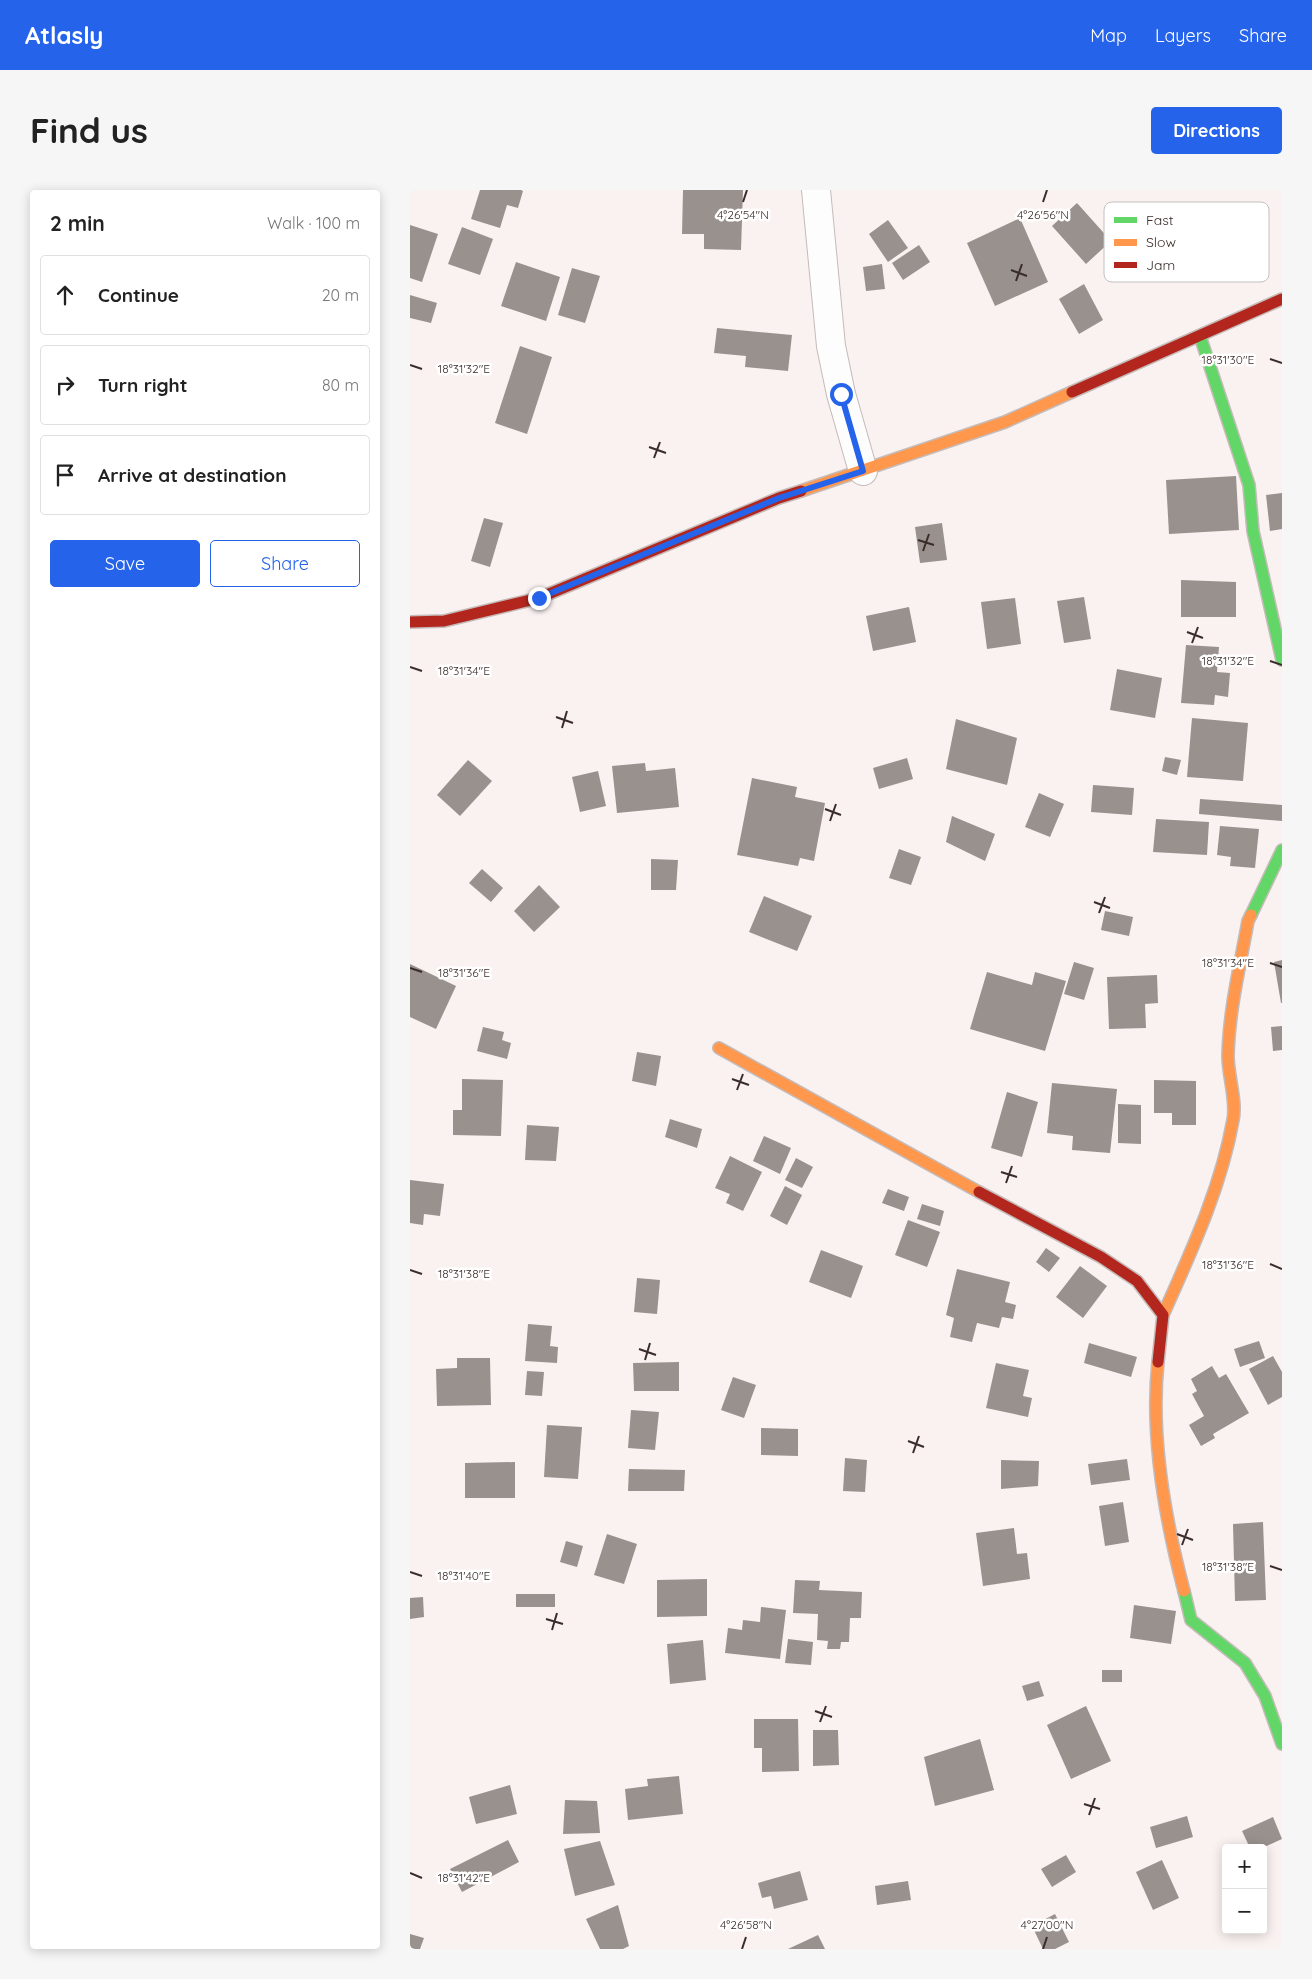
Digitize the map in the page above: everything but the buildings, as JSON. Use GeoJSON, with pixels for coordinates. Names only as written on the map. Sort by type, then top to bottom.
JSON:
{"type":"FeatureCollection","features":[{"type":"Feature","properties":{"kind":"street"},"geometry":{"type":"LineString","coordinates":[[816,190],[831,346],[841,394],[863,471]]}},
{"type":"Feature","properties":{"kind":"street"},"geometry":{"type":"LineString","coordinates":[[410,622],[444,621],[539,598],[779,498],[1005,422],[1282,299]]}},
{"type":"Feature","properties":{"kind":"street"},"geometry":{"type":"LineString","coordinates":[[1200,336],[1249,486],[1253,530],[1282,660]]}},
{"type":"Feature","properties":{"kind":"street"},"geometry":{"type":"LineString","coordinates":[[1282,850],[1248,921],[1230,1017],[1228,1058],[1234,1117],[1225,1157],[1205,1220],[1163,1315],[1157,1370],[1157,1447],[1171,1542],[1191,1620],[1245,1663],[1265,1696],[1282,1744]]}},
{"type":"Feature","properties":{"kind":"street"},"geometry":{"type":"LineString","coordinates":[[719,1048],[1035,1223],[1101,1257],[1137,1281],[1163,1315]]}},
{"type":"Feature","properties":{"kind":"traffic: fast"},"geometry":{"type":"LineString","coordinates":[[1200,336],[1249,485],[1253,531],[1282,660]]}},
{"type":"Feature","properties":{"kind":"traffic: fast"},"geometry":{"type":"LineString","coordinates":[[1251,915],[1282,850]]}},
{"type":"Feature","properties":{"kind":"traffic: fast"},"geometry":{"type":"LineString","coordinates":[[1184,1591],[1191,1620],[1245,1663],[1265,1696],[1282,1744]]}},
{"type":"Feature","properties":{"kind":"traffic: slow"},"geometry":{"type":"LineString","coordinates":[[801,491],[1005,422],[1072,392]]}},
{"type":"Feature","properties":{"kind":"traffic: slow"},"geometry":{"type":"LineString","coordinates":[[1163,1315],[1204,1219],[1228,1145],[1234,1113],[1228,1056],[1230,1022],[1248,921],[1251,915]]}},
{"type":"Feature","properties":{"kind":"traffic: slow"},"geometry":{"type":"LineString","coordinates":[[719,1048],[979,1192]]}},
{"type":"Feature","properties":{"kind":"traffic: slow"},"geometry":{"type":"LineString","coordinates":[[1158,1362],[1156,1419],[1161,1478],[1165,1507],[1184,1591]]}},
{"type":"Feature","properties":{"kind":"traffic: jam"},"geometry":{"type":"LineString","coordinates":[[1072,392],[1282,299]]}},
{"type":"Feature","properties":{"kind":"traffic: jam"},"geometry":{"type":"LineString","coordinates":[[410,622],[444,621],[539,598],[779,498],[801,491]]}},
{"type":"Feature","properties":{"kind":"traffic: jam"},"geometry":{"type":"LineString","coordinates":[[979,1192],[1101,1257],[1137,1281],[1163,1315],[1158,1362]]}},
{"type":"Feature","properties":{"kind":"route"},"geometry":{"type":"LineString","coordinates":[[539,598],[779,498],[863,471],[841,394]]}}]}
